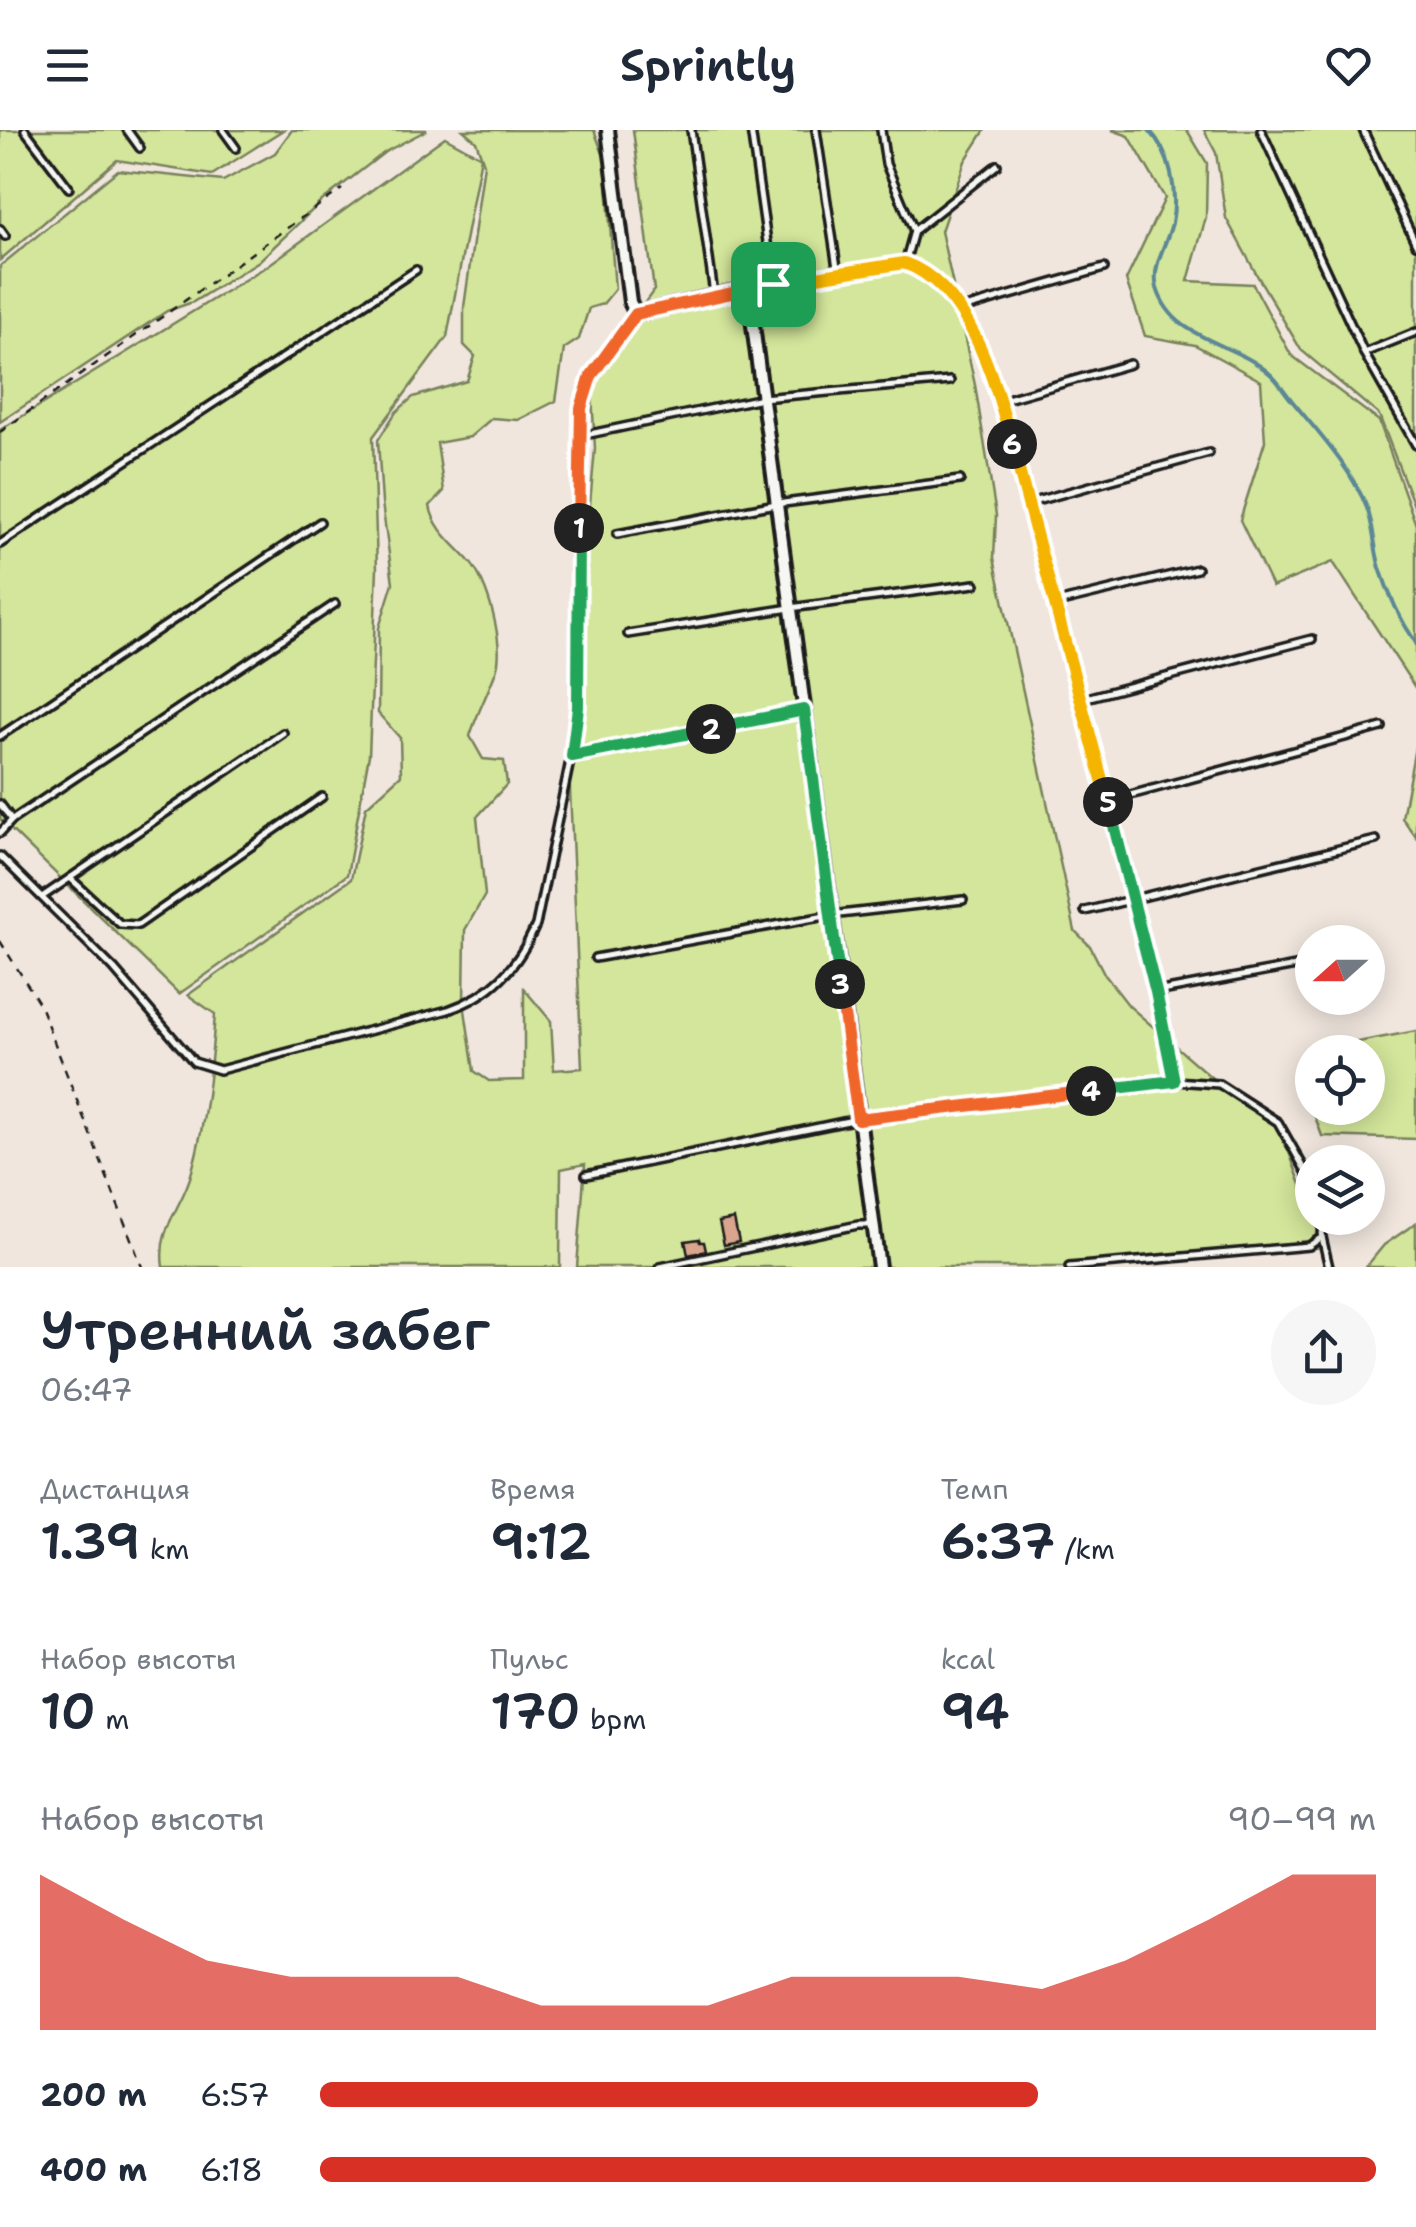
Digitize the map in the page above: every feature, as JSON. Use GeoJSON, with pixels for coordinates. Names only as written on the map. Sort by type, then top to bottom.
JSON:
{"type":"FeatureCollection","features":[{"type":"Feature","properties":{"kind":"street"},"geometry":{"type":"LineString","coordinates":[[608,130],[630,302],[636,314],[748,288],[879,1267]]}},
{"type":"Feature","properties":{"kind":"lane"},"geometry":{"type":"LineString","coordinates":[[26,130],[69,188]]}},
{"type":"Feature","properties":{"kind":"lane"},"geometry":{"type":"LineString","coordinates":[[126,130],[140,148]]}},
{"type":"Feature","properties":{"kind":"lane"},"geometry":{"type":"LineString","coordinates":[[223,130],[236,148]]}},
{"type":"Feature","properties":{"kind":"lane"},"geometry":{"type":"LineString","coordinates":[[691,130],[715,296]]}},
{"type":"Feature","properties":{"kind":"lane"},"geometry":{"type":"LineString","coordinates":[[751,130],[773,284]]}},
{"type":"Feature","properties":{"kind":"lane"},"geometry":{"type":"LineString","coordinates":[[816,130],[838,274]]}},
{"type":"Feature","properties":{"kind":"lane"},"geometry":{"type":"LineString","coordinates":[[881,130],[886,164],[914,231]]}},
{"type":"Feature","properties":{"kind":"lane"},"geometry":{"type":"LineString","coordinates":[[1260,130],[1364,353],[1416,446]]}},
{"type":"Feature","properties":{"kind":"lane"},"geometry":{"type":"LineString","coordinates":[[1363,130],[1416,244]]}},
{"type":"Feature","properties":{"kind":"lane"},"geometry":{"type":"LineString","coordinates":[[904,263],[914,231],[996,165]]}},
{"type":"Feature","properties":{"kind":"lane"},"geometry":{"type":"LineString","coordinates":[[748,288],[904,263],[926,270],[962,309],[1000,401],[1057,603],[1156,992],[1174,1081]]}},
{"type":"Feature","properties":{"kind":"lane"},"geometry":{"type":"LineString","coordinates":[[962,309],[1104,268]]}},
{"type":"Feature","properties":{"kind":"lane"},"geometry":{"type":"LineString","coordinates":[[0,544],[416,270]]}},
{"type":"Feature","properties":{"kind":"lane"},"geometry":{"type":"LineString","coordinates":[[0,856],[114,969],[182,1049],[205,1068],[220,1070],[448,1010],[485,993],[527,946],[536,925],[572,756],[578,707],[581,408],[591,376],[636,314]]}},
{"type":"Feature","properties":{"kind":"lane"},"geometry":{"type":"LineString","coordinates":[[1364,353],[1416,332]]}},
{"type":"Feature","properties":{"kind":"lane"},"geometry":{"type":"LineString","coordinates":[[1000,401],[1130,364]]}},
{"type":"Feature","properties":{"kind":"lane"},"geometry":{"type":"LineString","coordinates":[[580,436],[762,398],[950,381]]}},
{"type":"Feature","properties":{"kind":"lane"},"geometry":{"type":"LineString","coordinates":[[1029,503],[1209,453]]}},
{"type":"Feature","properties":{"kind":"lane"},"geometry":{"type":"LineString","coordinates":[[616,534],[776,504],[960,480]]}},
{"type":"Feature","properties":{"kind":"lane"},"geometry":{"type":"LineString","coordinates":[[0,736],[320,522]]}},
{"type":"Feature","properties":{"kind":"lane"},"geometry":{"type":"LineString","coordinates":[[1057,603],[1197,569]]}},
{"type":"Feature","properties":{"kind":"lane"},"geometry":{"type":"LineString","coordinates":[[628,634],[975,584]]}},
{"type":"Feature","properties":{"kind":"lane"},"geometry":{"type":"LineString","coordinates":[[0,833],[12,820],[335,604]]}},
{"type":"Feature","properties":{"kind":"lane"},"geometry":{"type":"LineString","coordinates":[[1082,699],[1312,640]]}},
{"type":"Feature","properties":{"kind":"lane"},"geometry":{"type":"LineString","coordinates":[[572,756],[804,710]]}},
{"type":"Feature","properties":{"kind":"lane"},"geometry":{"type":"LineString","coordinates":[[1108,801],[1382,727]]}},
{"type":"Feature","properties":{"kind":"lane"},"geometry":{"type":"LineString","coordinates":[[42,897],[283,734]]}},
{"type":"Feature","properties":{"kind":"lane"},"geometry":{"type":"LineString","coordinates":[[70,878],[120,924],[138,924],[322,797]]}},
{"type":"Feature","properties":{"kind":"lane"},"geometry":{"type":"LineString","coordinates":[[0,804],[12,820]]}},
{"type":"Feature","properties":{"kind":"lane"},"geometry":{"type":"LineString","coordinates":[[1085,911],[1376,840]]}},
{"type":"Feature","properties":{"kind":"lane"},"geometry":{"type":"LineString","coordinates":[[595,958],[831,916],[962,900]]}},
{"type":"Feature","properties":{"kind":"lane"},"geometry":{"type":"LineString","coordinates":[[1156,992],[1295,966]]}},
{"type":"Feature","properties":{"kind":"lane"},"geometry":{"type":"LineString","coordinates":[[586,1175],[858,1119],[1174,1081],[1219,1084],[1278,1122],[1295,1152]]}},
{"type":"Feature","properties":{"kind":"lane"},"geometry":{"type":"LineString","coordinates":[[660,1267],[858,1225],[873,1226]]}},
{"type":"Feature","properties":{"kind":"lane"},"geometry":{"type":"LineString","coordinates":[[1069,1267],[1310,1246],[1322,1237],[1329,1267]]}},
{"type":"Feature","properties":{"kind":"path"},"geometry":{"type":"LineString","coordinates":[[0,432],[342,189]]}},
{"type":"Feature","properties":{"kind":"path"},"geometry":{"type":"LineString","coordinates":[[0,940],[38,1003],[142,1267]]}},
{"type":"Feature","properties":{"kind":"green space"},"geometry":{"type":"Polygon","coordinates":[[[0,130],[283,130],[212,175],[117,160],[0,260],[0,130]]]}},
{"type":"Feature","properties":{"kind":"green space"},"geometry":{"type":"Polygon","coordinates":[[[292,130],[427,130],[385,152],[323,200],[259,261],[193,302],[167,311],[0,422],[0,266],[118,170],[223,181],[275,153],[292,130]]]}},
{"type":"Feature","properties":{"kind":"green space"},"geometry":{"type":"Polygon","coordinates":[[[463,130],[594,130],[605,159],[615,289],[603,304],[589,308],[579,339],[564,349],[556,401],[518,420],[492,418],[470,437],[437,443],[444,491],[430,506],[432,514],[476,570],[493,614],[498,646],[496,671],[470,736],[483,759],[504,761],[507,784],[477,817],[485,895],[465,930],[464,1003],[474,1071],[489,1081],[524,1080],[524,989],[551,1021],[554,1070],[582,1068],[568,743],[595,449],[591,376],[654,290],[633,130],[985,130],[965,161],[941,231],[975,385],[996,515],[994,558],[1075,931],[1090,946],[1105,975],[1129,1006],[1219,1084],[1278,1122],[1295,1168],[1295,1235],[1320,1235],[1324,1247],[1120,1267],[577,1267],[585,1164],[561,1169],[560,1267],[163,1267],[167,1228],[188,1184],[197,1152],[212,1054],[215,1014],[188,995],[351,879],[366,807],[401,775],[400,738],[378,713],[379,628],[393,583],[378,440],[396,412],[413,397],[467,381],[475,356],[464,345],[464,307],[484,164],[476,141],[463,130]]]}},
{"type":"Feature","properties":{"kind":"green space"},"geometry":{"type":"Polygon","coordinates":[[[1112,130],[1187,130],[1207,163],[1206,217],[1188,281],[1253,284],[1291,355],[1379,421],[1416,525],[1416,689],[1333,562],[1272,587],[1240,520],[1265,441],[1261,381],[1195,345],[1145,336],[1126,280],[1165,198],[1129,136],[1112,130]]]}},
{"type":"Feature","properties":{"kind":"green space"},"geometry":{"type":"Polygon","coordinates":[[[1204,130],[1416,130],[1416,511],[1379,415],[1301,350],[1258,277],[1226,218],[1216,153],[1204,130]]]}},
{"type":"Feature","properties":{"kind":"green space"},"geometry":{"type":"Polygon","coordinates":[[[445,137],[481,157],[447,337],[373,437],[377,569],[369,755],[347,875],[179,994],[0,819],[0,430],[267,266],[445,137]]]}},
{"type":"Feature","properties":{"kind":"green space"},"geometry":{"type":"Polygon","coordinates":[[[1416,742],[1416,837],[1402,818],[1416,742]]]}},
{"type":"Feature","properties":{"kind":"green space"},"geometry":{"type":"Polygon","coordinates":[[[1416,1031],[1416,1139],[1322,1136],[1318,1125],[1385,1125],[1385,1037],[1416,1031]]]}},
{"type":"Feature","properties":{"kind":"green space"},"geometry":{"type":"Polygon","coordinates":[[[1416,1223],[1416,1267],[1366,1267],[1384,1245],[1416,1223]]]}},
{"type":"Feature","properties":{"kind":"building"},"geometry":{"type":"Polygon","coordinates":[[[734,1219],[739,1242],[724,1245],[719,1222],[734,1219]]]}},
{"type":"Feature","properties":{"kind":"building"},"geometry":{"type":"Polygon","coordinates":[[[699,1239],[706,1251],[688,1255],[685,1241],[699,1239]]]}},
{"type":"Feature","properties":{"kind":"waterway"},"geometry":{"type":"LineString","coordinates":[[1149,130],[1168,161],[1173,186],[1172,223],[1156,272],[1157,288],[1165,306],[1190,330],[1269,373],[1334,452],[1367,508],[1383,577],[1416,643]]}},
{"type":"Feature","properties":{"kind":"route"},"geometry":{"type":"LineString","coordinates":[[904,263],[926,270],[962,309],[1000,401],[1057,603],[1156,992],[1174,1081],[858,1119],[804,710],[572,756],[578,707],[581,408],[591,376],[636,314],[773,284],[904,263]]}}]}
